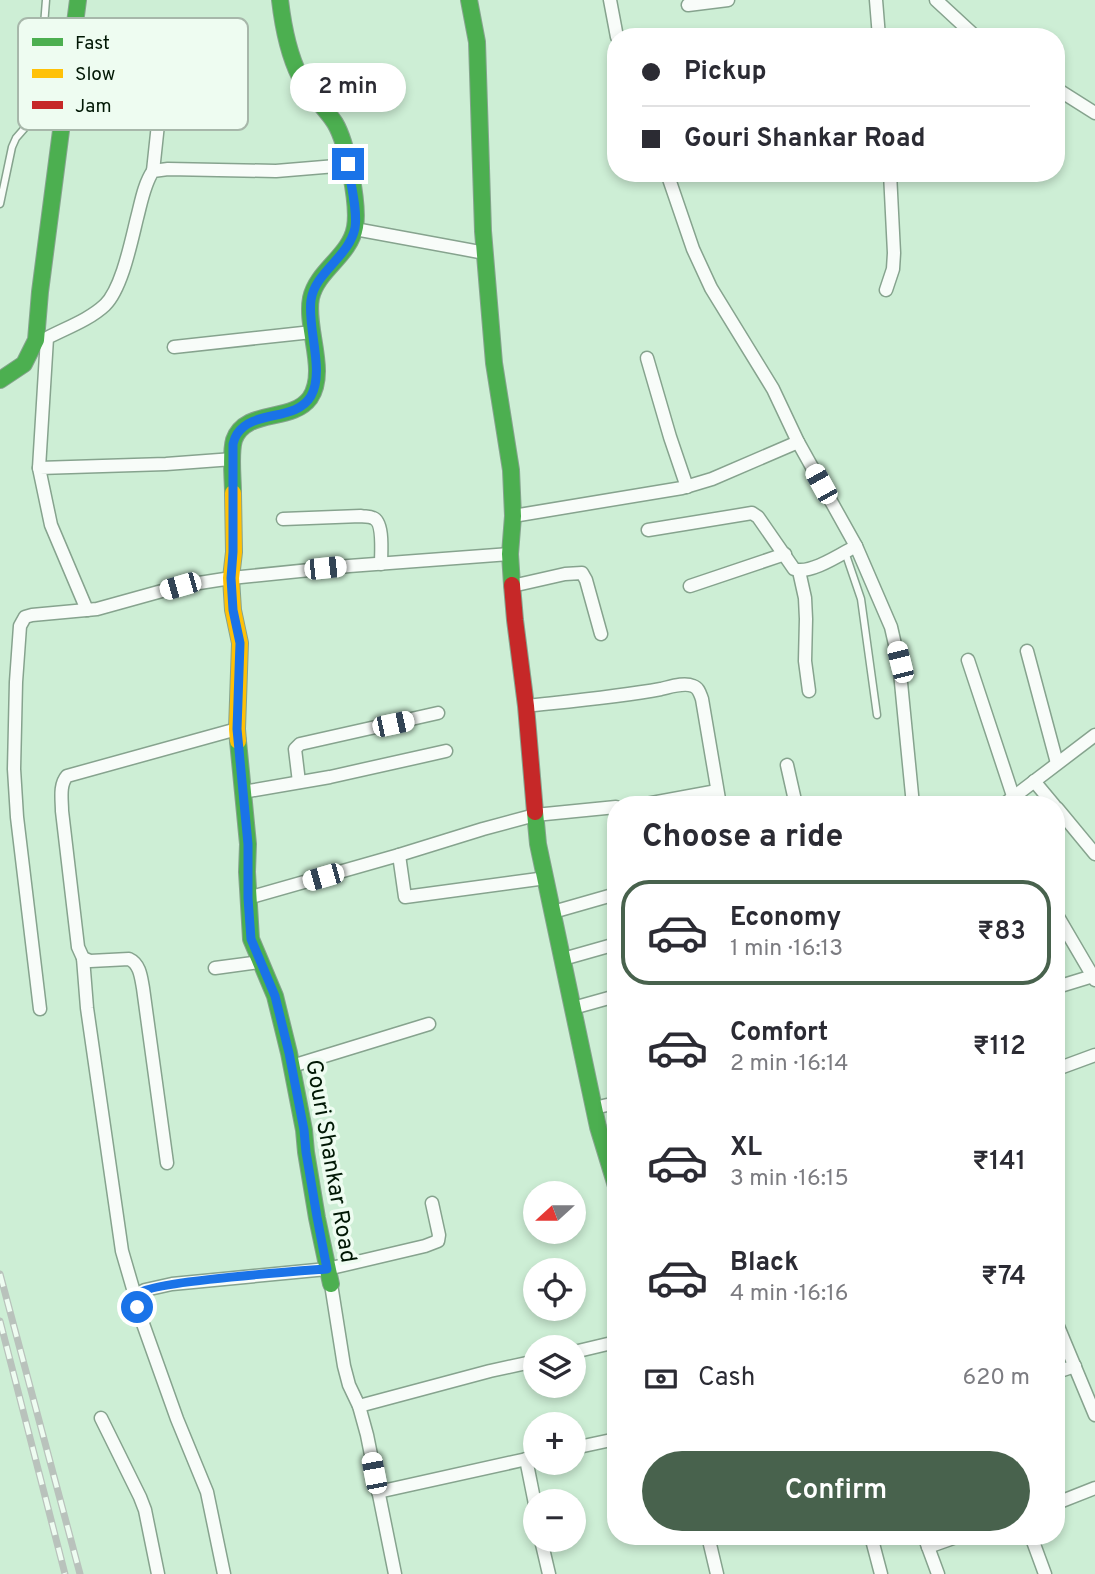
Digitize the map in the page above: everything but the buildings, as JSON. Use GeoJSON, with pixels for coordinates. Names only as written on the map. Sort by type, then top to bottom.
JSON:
{"type":"FeatureCollection","features":[{"type":"Feature","properties":{"kind":"street"},"geometry":{"type":"LineString","coordinates":[[75,18],[78,0]]}},
{"type":"Feature","properties":{"kind":"street"},"geometry":{"type":"LineString","coordinates":[[280,0],[292,59],[302,81],[339,129],[348,164],[355,229],[485,253]]}},
{"type":"Feature","properties":{"kind":"street"},"geometry":{"type":"LineString","coordinates":[[469,0],[477,42],[483,231],[494,363],[512,470],[510,554],[514,620],[526,706],[538,845],[598,1127],[607,1156]]}},
{"type":"Feature","properties":{"kind":"street"},"geometry":{"type":"LineString","coordinates":[[610,0],[615,28]]}},
{"type":"Feature","properties":{"kind":"street"},"geometry":{"type":"LineString","coordinates":[[688,5],[728,0]]}},
{"type":"Feature","properties":{"kind":"street"},"geometry":{"type":"LineString","coordinates":[[876,0],[878,28]]}},
{"type":"Feature","properties":{"kind":"street"},"geometry":{"type":"LineString","coordinates":[[936,0],[966,28]]}},
{"type":"Feature","properties":{"kind":"street"},"geometry":{"type":"LineString","coordinates":[[1065,94],[1095,113]]}},
{"type":"Feature","properties":{"kind":"street"},"geometry":{"type":"LineString","coordinates":[[0,380],[24,364],[36,340],[60,130]]}},
{"type":"Feature","properties":{"kind":"street"},"geometry":{"type":"LineString","coordinates":[[87,610],[51,526],[39,468],[47,338],[90,316],[112,295],[129,252],[141,203],[153,171],[157,130]]}},
{"type":"Feature","properties":{"kind":"street"},"geometry":{"type":"LineString","coordinates":[[153,171],[276,171],[348,164]]}},
{"type":"Feature","properties":{"kind":"street"},"geometry":{"type":"LineString","coordinates":[[670,182],[693,249],[711,288],[773,388],[891,628],[900,662],[912,796]]}},
{"type":"Feature","properties":{"kind":"street"},"geometry":{"type":"LineString","coordinates":[[886,290],[893,269],[894,253],[890,182]]}},
{"type":"Feature","properties":{"kind":"street","name":"Gouri Shankar Road"},"geometry":{"type":"LineString","coordinates":[[329,1276],[292,1066],[275,996],[251,939],[248,844],[237,729],[240,643],[233,610],[231,578],[233,444],[237,433],[252,422],[300,407],[310,397],[315,384],[316,363],[310,313],[312,297],[316,285],[349,243],[355,229]]}},
{"type":"Feature","properties":{"kind":"street"},"geometry":{"type":"LineString","coordinates":[[174,348],[312,332]]}},
{"type":"Feature","properties":{"kind":"street"},"geometry":{"type":"LineString","coordinates":[[647,358],[687,486]]}},
{"type":"Feature","properties":{"kind":"street"},"geometry":{"type":"LineString","coordinates":[[513,516],[687,486],[712,479],[798,442]]}},
{"type":"Feature","properties":{"kind":"street"},"geometry":{"type":"LineString","coordinates":[[39,468],[166,464],[233,458]]}},
{"type":"Feature","properties":{"kind":"street"},"geometry":{"type":"LineString","coordinates":[[648,530],[752,513],[758,517],[794,569],[799,571],[817,566],[850,549]]}},
{"type":"Feature","properties":{"kind":"street"},"geometry":{"type":"LineString","coordinates":[[283,519],[361,516],[373,518],[378,522],[380,531],[381,564]]}},
{"type":"Feature","properties":{"kind":"street"},"geometry":{"type":"LineString","coordinates":[[40,1009],[13,769],[20,625],[25,617],[87,610],[180,586],[231,578],[510,554]]}},
{"type":"Feature","properties":{"kind":"street"},"geometry":{"type":"LineString","coordinates":[[690,586],[785,554]]}},
{"type":"Feature","properties":{"kind":"street"},"geometry":{"type":"LineString","coordinates":[[799,571],[805,598],[805,661],[809,691]]}},
{"type":"Feature","properties":{"kind":"street"},"geometry":{"type":"LineString","coordinates":[[512,586],[565,574],[582,573],[601,634]]}},
{"type":"Feature","properties":{"kind":"street"},"geometry":{"type":"LineString","coordinates":[[1027,651],[1057,763]]}},
{"type":"Feature","properties":{"kind":"street"},"geometry":{"type":"LineString","coordinates":[[968,660],[1009,796]]}},
{"type":"Feature","properties":{"kind":"street"},"geometry":{"type":"LineString","coordinates":[[526,706],[635,694],[677,685],[694,686],[699,690],[702,699],[718,796]]}},
{"type":"Feature","properties":{"kind":"street"},"geometry":{"type":"LineString","coordinates":[[299,782],[294,755],[295,748],[300,744],[438,713]]}},
{"type":"Feature","properties":{"kind":"street"},"geometry":{"type":"LineString","coordinates":[[224,1574],[207,1492],[177,1419],[137,1307],[122,1251],[87,1008],[83,958],[78,947],[62,811],[62,789],[67,776],[237,729]]}},
{"type":"Feature","properties":{"kind":"street"},"geometry":{"type":"LineString","coordinates":[[1017,796],[1034,780],[1095,735]]}},
{"type":"Feature","properties":{"kind":"street"},"geometry":{"type":"LineString","coordinates":[[243,792],[330,777],[446,751]]}},
{"type":"Feature","properties":{"kind":"street"},"geometry":{"type":"LineString","coordinates":[[788,765],[794,796]]}},
{"type":"Feature","properties":{"kind":"street"},"geometry":{"type":"LineString","coordinates":[[1034,780],[1047,796]]}},
{"type":"Feature","properties":{"kind":"street"},"geometry":{"type":"LineString","coordinates":[[690,796],[717,791]]}},
{"type":"Feature","properties":{"kind":"street"},"geometry":{"type":"LineString","coordinates":[[248,898],[535,815],[607,808]]}},
{"type":"Feature","properties":{"kind":"street"},"geometry":{"type":"LineString","coordinates":[[1065,818],[1095,854]]}},
{"type":"Feature","properties":{"kind":"street"},"geometry":{"type":"LineString","coordinates":[[399,855],[405,897],[546,878]]}},
{"type":"Feature","properties":{"kind":"street"},"geometry":{"type":"LineString","coordinates":[[553,912],[607,897]]}},
{"type":"Feature","properties":{"kind":"street"},"geometry":{"type":"LineString","coordinates":[[1065,929],[1094,978],[1065,985]]}},
{"type":"Feature","properties":{"kind":"street"},"geometry":{"type":"LineString","coordinates":[[563,960],[607,947]]}},
{"type":"Feature","properties":{"kind":"street"},"geometry":{"type":"LineString","coordinates":[[83,958],[90,961],[129,959],[139,968],[144,988],[167,1163]]}},
{"type":"Feature","properties":{"kind":"street"},"geometry":{"type":"LineString","coordinates":[[215,968],[260,962]]}},
{"type":"Feature","properties":{"kind":"street"},"geometry":{"type":"LineString","coordinates":[[573,1008],[607,999]]}},
{"type":"Feature","properties":{"kind":"street"},"geometry":{"type":"LineString","coordinates":[[292,1066],[429,1024]]}},
{"type":"Feature","properties":{"kind":"street"},"geometry":{"type":"LineString","coordinates":[[1065,1066],[1095,1055]]}},
{"type":"Feature","properties":{"kind":"street"},"geometry":{"type":"LineString","coordinates":[[594,1108],[607,1105]]}},
{"type":"Feature","properties":{"kind":"street"},"geometry":{"type":"LineString","coordinates":[[136,1299],[139,1293],[145,1290],[172,1284],[329,1276],[425,1247],[438,1241],[439,1235],[432,1203]]}},
{"type":"Feature","properties":{"kind":"street"},"geometry":{"type":"LineString","coordinates":[[329,1276],[344,1366],[359,1406],[395,1574]]}},
{"type":"Feature","properties":{"kind":"street"},"geometry":{"type":"LineString","coordinates":[[586,1349],[607,1344]]}},
{"type":"Feature","properties":{"kind":"street"},"geometry":{"type":"LineString","coordinates":[[1065,1344],[1095,1415]]}},
{"type":"Feature","properties":{"kind":"street"},"geometry":{"type":"LineString","coordinates":[[359,1406],[523,1364]]}},
{"type":"Feature","properties":{"kind":"street"},"geometry":{"type":"LineString","coordinates":[[1065,1370],[1074,1366]]}},
{"type":"Feature","properties":{"kind":"street"},"geometry":{"type":"LineString","coordinates":[[102,1418],[145,1510],[158,1574]]}},
{"type":"Feature","properties":{"kind":"street"},"geometry":{"type":"LineString","coordinates":[[586,1445],[607,1440]]}},
{"type":"Feature","properties":{"kind":"street"},"geometry":{"type":"LineString","coordinates":[[378,1492],[523,1460]]}},
{"type":"Feature","properties":{"kind":"street"},"geometry":{"type":"LineString","coordinates":[[1065,1500],[1095,1488]]}},
{"type":"Feature","properties":{"kind":"street"},"geometry":{"type":"LineString","coordinates":[[710,1545],[717,1574]]}},
{"type":"Feature","properties":{"kind":"street"},"geometry":{"type":"LineString","coordinates":[[873,1545],[881,1574]]}},
{"type":"Feature","properties":{"kind":"street"},"geometry":{"type":"LineString","coordinates":[[927,1545],[938,1574]]}},
{"type":"Feature","properties":{"kind":"street"},"geometry":{"type":"LineString","coordinates":[[1034,1545],[1045,1574]]}},
{"type":"Feature","properties":{"kind":"street"},"geometry":{"type":"LineString","coordinates":[[544,1552],[549,1574]]}},
{"type":"Feature","properties":{"kind":"lane"},"geometry":{"type":"LineString","coordinates":[[45,18],[46,0]]}},
{"type":"Feature","properties":{"kind":"lane"},"geometry":{"type":"LineString","coordinates":[[0,204],[12,148],[23,130]]}},
{"type":"Feature","properties":{"kind":"lane"},"geometry":{"type":"LineString","coordinates":[[850,549],[861,599],[877,715]]}},
{"type":"Feature","properties":{"kind":"railway"},"geometry":{"type":"LineString","coordinates":[[0,1274],[80,1574]]}},
{"type":"Feature","properties":{"kind":"railway"},"geometry":{"type":"LineString","coordinates":[[0,1321],[65,1574]]}},
{"type":"Feature","properties":{"kind":"traffic: fast"},"geometry":{"type":"LineString","coordinates":[[76,18],[78,0]]}},
{"type":"Feature","properties":{"kind":"traffic: fast"},"geometry":{"type":"LineString","coordinates":[[233,493],[233,446],[240,430],[258,419],[302,406],[315,387],[317,362],[311,322],[311,298],[320,279],[347,246],[352,237],[356,217],[354,190],[344,145],[335,123],[308,89],[296,68],[287,39],[280,0]]}},
{"type":"Feature","properties":{"kind":"traffic: fast"},"geometry":{"type":"LineString","coordinates":[[469,0],[477,42],[483,231],[494,363],[511,470],[512,585]]}},
{"type":"Feature","properties":{"kind":"traffic: fast"},"geometry":{"type":"LineString","coordinates":[[0,380],[24,364],[36,340],[61,130]]}},
{"type":"Feature","properties":{"kind":"traffic: fast"},"geometry":{"type":"LineString","coordinates":[[238,741],[248,844],[251,939],[275,996],[289,1053],[331,1284]]}},
{"type":"Feature","properties":{"kind":"traffic: fast"},"geometry":{"type":"LineString","coordinates":[[535,812],[538,844],[598,1127],[607,1156]]}},
{"type":"Feature","properties":{"kind":"traffic: slow"},"geometry":{"type":"LineString","coordinates":[[233,493],[234,552],[231,578],[233,610],[240,643],[238,741]]}},
{"type":"Feature","properties":{"kind":"traffic: jam"},"geometry":{"type":"LineString","coordinates":[[512,585],[535,812]]}},
{"type":"Feature","properties":{"kind":"route"},"geometry":{"type":"LineString","coordinates":[[137,1307],[136,1299],[139,1293],[172,1284],[327,1269],[289,1053],[275,996],[251,939],[248,844],[237,729],[240,643],[233,610],[231,578],[233,444],[237,433],[252,422],[300,407],[310,397],[315,384],[316,363],[310,313],[312,297],[316,285],[349,243],[355,229],[348,164]]}}]}
